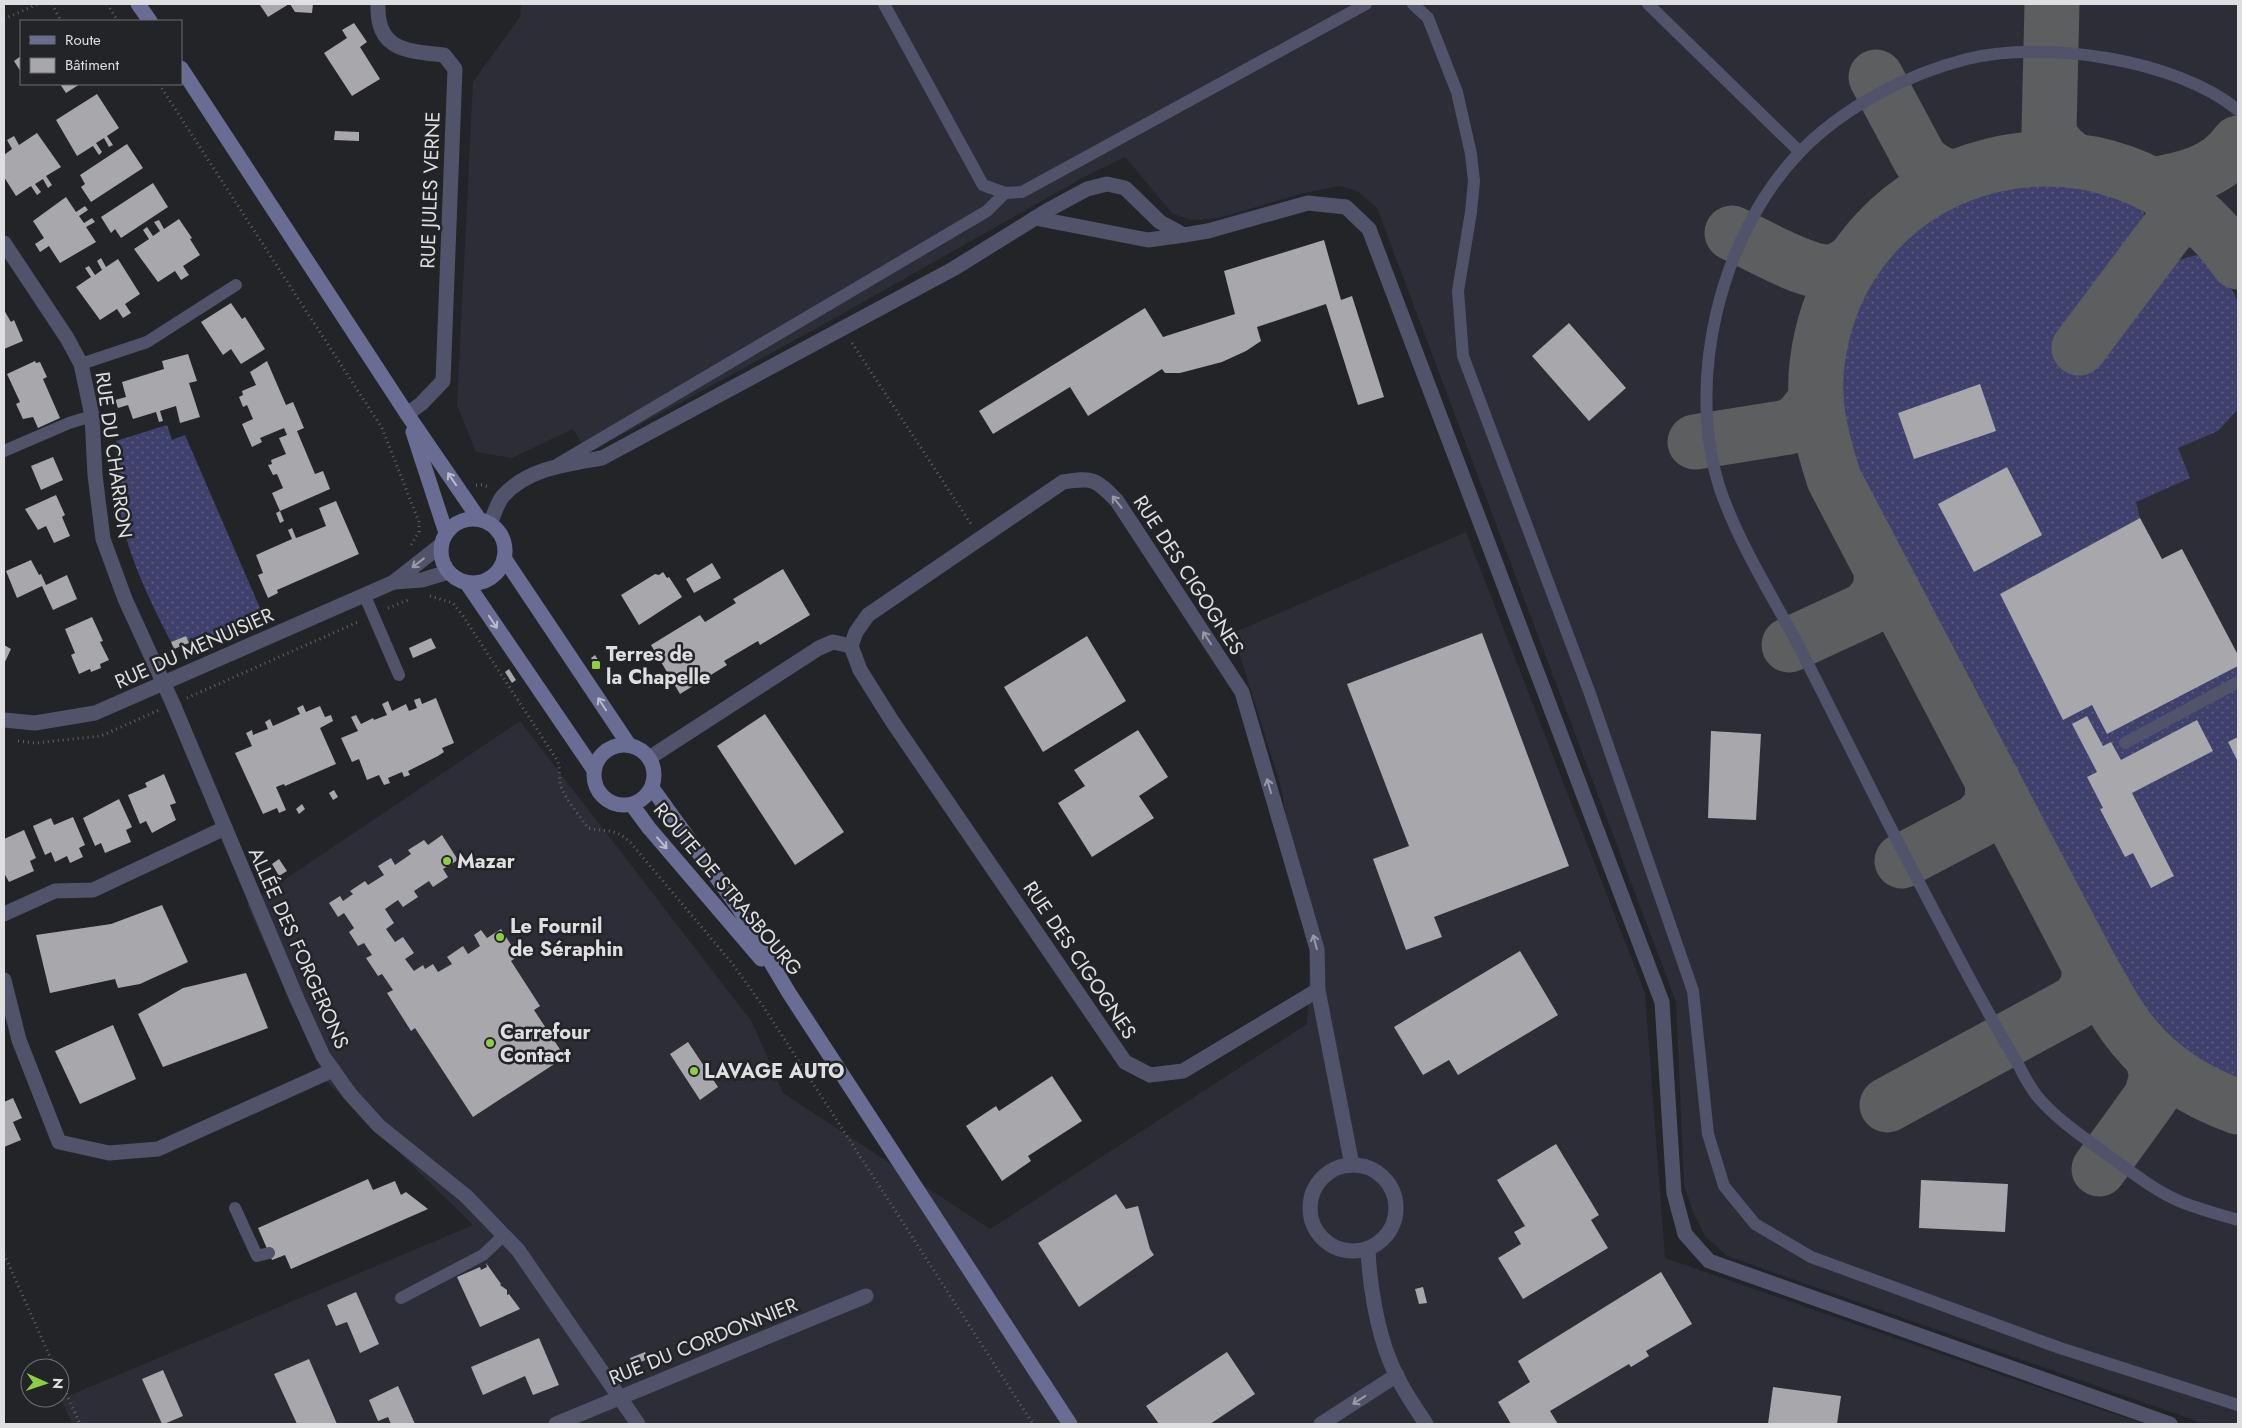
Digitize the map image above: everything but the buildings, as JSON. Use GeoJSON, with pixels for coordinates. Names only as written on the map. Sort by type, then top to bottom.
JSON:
{"type":"FeatureCollection","features":[{"type":"Feature","properties":{"kind":"main road"},"geometry":{"type":"LineString","coordinates":[[182,70],[407,414],[485,522],[502,539],[504,558],[629,745]]}},
{"type":"Feature","properties":{"kind":"main road"},"geometry":{"type":"LineString","coordinates":[[407,414],[444,539],[441,554],[448,572],[466,582],[476,583],[494,575],[504,558]]}},
{"type":"Feature","properties":{"kind":"main road"},"geometry":{"type":"LineString","coordinates":[[444,539],[460,521],[485,522]]}},
{"type":"Feature","properties":{"kind":"main road"},"geometry":{"type":"LineString","coordinates":[[466,582],[594,770]]}},
{"type":"Feature","properties":{"kind":"main road"},"geometry":{"type":"LineString","coordinates":[[619,745],[629,745],[644,752],[649,758],[655,772],[652,788],[647,796],[632,805],[612,803],[604,798],[594,780],[594,770],[602,754],[619,745]]}},
{"type":"Feature","properties":{"kind":"main road","name":"ROUTE DE STRASBOURG"},"geometry":{"type":"LineString","coordinates":[[652,788],[738,907],[789,993]]}},
{"type":"Feature","properties":{"kind":"main road","name":"ROUTE DE STRASBOURG"},"geometry":{"type":"LineString","coordinates":[[632,805],[649,828],[789,993]]}},
{"type":"Feature","properties":{"kind":"main road"},"geometry":{"type":"LineString","coordinates":[[789,993],[1070,1424]]}},
{"type":"Feature","properties":{"kind":"street","name":"RUE JULES VERNE"},"geometry":{"type":"LineString","coordinates":[[378,4],[377,17],[384,34],[397,47],[444,55],[455,69],[443,381],[421,404],[407,414]]}},
{"type":"Feature","properties":{"kind":"street"},"geometry":{"type":"LineString","coordinates":[[485,522],[502,498],[517,483],[554,466],[602,458],[953,269],[1035,218],[1087,189],[1106,184],[1125,188],[1160,222],[1184,235]]}},
{"type":"Feature","properties":{"kind":"street"},"geometry":{"type":"LineString","coordinates":[[1035,218],[1148,240],[1208,231],[1308,203],[1346,207],[1369,229],[1662,1002],[1674,1193],[1685,1234],[1709,1261],[2170,1424]]}},
{"type":"Feature","properties":{"kind":"street","name":"RUE DU CHARRON"},"geometry":{"type":"LineString","coordinates":[[4,243],[67,338],[81,364],[92,416],[95,475],[103,540],[126,599],[164,684]]}},
{"type":"Feature","properties":{"kind":"street","name":"RUE DES CIGOGNES"},"geometry":{"type":"LineString","coordinates":[[1318,990],[1183,1071],[1150,1075],[1125,1062],[892,721],[860,670],[851,646],[856,632],[868,615],[1063,482],[1084,478],[1099,483],[1117,501],[1242,692],[1317,949],[1318,990],[1352,1165]]}},
{"type":"Feature","properties":{"kind":"street","name":"RUE DU MENUISIER"},"geometry":{"type":"LineString","coordinates":[[394,582],[444,539]]}},
{"type":"Feature","properties":{"kind":"street","name":"RUE DU MENUISIER"},"geometry":{"type":"LineString","coordinates":[[4,720],[35,723],[94,713],[394,582],[422,580],[448,572]]}},
{"type":"Feature","properties":{"kind":"street"},"geometry":{"type":"LineString","coordinates":[[649,758],[819,648],[833,642],[851,646]]}},
{"type":"Feature","properties":{"kind":"street","name":"ALLÉE DES FORGERONS"},"geometry":{"type":"LineString","coordinates":[[164,684],[297,999],[323,1056],[350,1094],[379,1126],[466,1196],[518,1250],[638,1424]]}},
{"type":"Feature","properties":{"kind":"street"},"geometry":{"type":"LineString","coordinates":[[4,914],[56,891],[94,890],[225,828]]}},
{"type":"Feature","properties":{"kind":"street"},"geometry":{"type":"LineString","coordinates":[[4,980],[19,1040],[59,1142],[109,1154],[158,1150],[332,1070]]}},
{"type":"Feature","properties":{"kind":"street"},"geometry":{"type":"LineString","coordinates":[[1366,1166],[1379,1173],[1389,1184],[1395,1197],[1396,1212],[1393,1224],[1378,1243],[1368,1248],[1353,1251],[1338,1248],[1320,1235],[1310,1215],[1311,1200],[1316,1186],[1325,1175],[1337,1167],[1366,1166]]}},
{"type":"Feature","properties":{"kind":"street"},"geometry":{"type":"LineString","coordinates":[[1368,1248],[1369,1273],[1389,1361],[1406,1394],[1426,1424]]}},
{"type":"Feature","properties":{"kind":"street","name":"RUE DU CORDONNIER"},"geometry":{"type":"LineString","coordinates":[[556,1424],[866,1296]]}},
{"type":"Feature","properties":{"kind":"street"},"geometry":{"type":"LineString","coordinates":[[1321,1424],[1397,1375]]}},
{"type":"Feature","properties":{"kind":"lane"},"geometry":{"type":"LineString","coordinates":[[884,4],[984,185],[1004,193],[1022,192],[1366,4]]}},
{"type":"Feature","properties":{"kind":"lane"},"geometry":{"type":"LineString","coordinates":[[1413,4],[1428,18],[1436,36],[1457,92],[1471,154],[1474,181],[1472,204],[1458,291],[1462,356],[1588,691],[1693,991],[1708,1134],[1724,1186],[1755,1224],[1811,1257],[2060,1348],[2238,1405]]}},
{"type":"Feature","properties":{"kind":"lane"},"geometry":{"type":"LineString","coordinates":[[1648,4],[1800,152]]}},
{"type":"Feature","properties":{"kind":"lane"},"geometry":{"type":"LineString","coordinates":[[2238,110],[2210,92],[2179,78],[2146,67],[2075,54],[2011,52],[1972,58],[1910,77],[1852,111],[1800,152],[1768,191],[1753,218],[1725,282],[1715,317],[1708,361],[1707,414],[1713,462],[1722,493],[1745,547],[1796,642],[1906,859],[2003,1040],[2036,1095],[2082,1135],[2149,1184],[2179,1201],[2238,1220]]}},
{"type":"Feature","properties":{"kind":"lane"},"geometry":{"type":"LineString","coordinates":[[554,466],[987,211],[1004,193]]}},
{"type":"Feature","properties":{"kind":"lane"},"geometry":{"type":"LineString","coordinates":[[81,364],[147,342],[236,285]]}},
{"type":"Feature","properties":{"kind":"lane"},"geometry":{"type":"LineString","coordinates":[[4,451],[69,423],[92,416]]}},
{"type":"Feature","properties":{"kind":"lane"},"geometry":{"type":"LineString","coordinates":[[364,594],[399,676]]}},
{"type":"Feature","properties":{"kind":"lane"},"geometry":{"type":"LineString","coordinates":[[2125,743],[2238,682]]}},
{"type":"Feature","properties":{"kind":"lane"},"geometry":{"type":"LineString","coordinates":[[235,1208],[257,1256],[269,1253]]}},
{"type":"Feature","properties":{"kind":"lane"},"geometry":{"type":"LineString","coordinates":[[400,1298],[483,1255],[504,1235]]}},
{"type":"Feature","properties":{"kind":"path"},"geometry":{"type":"LineString","coordinates":[[4,19],[38,4]]}},
{"type":"Feature","properties":{"kind":"path"},"geometry":{"type":"LineString","coordinates":[[52,4],[62,20]]}},
{"type":"Feature","properties":{"kind":"path"},"geometry":{"type":"LineString","coordinates":[[107,4],[117,20]]}},
{"type":"Feature","properties":{"kind":"path"},"geometry":{"type":"LineString","coordinates":[[842,328],[981,538]]}},
{"type":"Feature","properties":{"kind":"path"},"geometry":{"type":"LineString","coordinates":[[4,1254],[51,1358]]}},
{"type":"Feature","properties":{"kind":"path"},"geometry":{"type":"LineString","coordinates":[[70,1402],[80,1424]]}},
{"type":"Feature","properties":{"kind":"shaded area"},"geometry":{"type":"Polygon","coordinates":[[[521,4],[2238,4],[2238,1424],[2205,1424],[1727,1256],[1705,1236],[1693,1212],[1684,1185],[1676,1002],[1377,208],[1357,191],[1339,186],[1304,193],[1219,218],[1192,220],[1173,214],[1125,157],[1086,176],[828,322],[588,453],[573,429],[512,458],[476,452],[457,405],[473,82],[520,17],[521,4]]]}},
{"type":"Feature","properties":{"kind":"shaded area"},"geometry":{"type":"Polygon","coordinates":[[[2047,178],[2097,184],[2118,191],[2142,205],[2146,225],[2062,338],[2077,345],[2092,361],[2167,264],[2196,255],[2213,261],[2226,278],[2238,302],[2238,409],[2218,431],[2178,448],[2190,478],[2136,502],[2140,518],[2000,594],[2063,719],[2092,705],[2107,734],[2238,666],[2238,1085],[2180,1061],[2145,1022],[2053,855],[1915,589],[1857,482],[1837,425],[1832,387],[1848,320],[1870,273],[1888,251],[1913,225],[1943,204],[1975,190],[2015,179],[2047,178]]]}},
{"type":"Feature","properties":{"kind":"shaded area"},"geometry":{"type":"Polygon","coordinates":[[[167,425],[172,440],[185,435],[263,615],[195,644],[189,643],[186,636],[171,642],[136,567],[119,508],[116,476],[116,441],[167,425]]]}},
{"type":"Feature","properties":{"kind":"shaded area"},"geometry":{"type":"Polygon","coordinates":[[[1466,532],[1645,993],[1665,1258],[2143,1424],[72,1424],[65,1408],[70,1408],[70,1395],[473,1225],[326,1081],[247,905],[520,721],[752,1022],[783,1093],[990,1229],[1307,1024],[1310,951],[1281,787],[1233,633],[1466,532]]]}},
{"type":"Feature","properties":{"kind":"taxiway"},"geometry":{"type":"LineString","coordinates":[[2052,4],[2049,131],[2058,147],[2072,159]]}},
{"type":"Feature","properties":{"kind":"taxiway"},"geometry":{"type":"LineString","coordinates":[[1876,77],[1920,159],[1936,171],[1954,178]]}},
{"type":"Feature","properties":{"kind":"taxiway"},"geometry":{"type":"LineString","coordinates":[[2153,185],[2178,180],[2201,172],[2221,161],[2238,143]]}},
{"type":"Feature","properties":{"kind":"taxiway"},"geometry":{"type":"LineString","coordinates":[[2238,262],[2186,206],[2124,173],[2058,159],[1991,166],[1929,190],[1876,232],[1838,291],[1817,364],[1816,379],[1819,423],[1834,479],[2110,1002],[2127,1029],[2168,1070],[2209,1095],[2238,1107]]}},
{"type":"Feature","properties":{"kind":"taxiway"},"geometry":{"type":"LineString","coordinates":[[2079,348],[2172,224],[2181,220],[2202,220]]}},
{"type":"Feature","properties":{"kind":"taxiway"},"geometry":{"type":"LineString","coordinates":[[1732,233],[1794,263],[1820,271],[1837,271],[1854,260]]}},
{"type":"Feature","properties":{"kind":"taxiway"},"geometry":{"type":"LineString","coordinates":[[1695,442],[1788,427],[1800,420],[1816,400]]}},
{"type":"Feature","properties":{"kind":"taxiway"},"geometry":{"type":"LineString","coordinates":[[1789,645],[1867,609],[1880,592],[1882,571]]}},
{"type":"Feature","properties":{"kind":"taxiway"},"geometry":{"type":"LineString","coordinates":[[1902,861],[1978,821],[1988,810],[1992,801],[1993,781]]}},
{"type":"Feature","properties":{"kind":"taxiway"},"geometry":{"type":"LineString","coordinates":[[1887,1105],[2075,1003],[2087,986],[2089,965]]}},
{"type":"Feature","properties":{"kind":"taxiway"},"geometry":{"type":"LineString","coordinates":[[2099,1169],[2151,1097],[2157,1076],[2152,1056]]}},
{"type":"Feature","properties":{"kind":"place","name":"Terres de la Chapelle"},"geometry":{"type":"Point","coordinates":[596,665]}},
{"type":"Feature","properties":{"kind":"place","name":"Mazar"},"geometry":{"type":"Point","coordinates":[447,861]}},
{"type":"Feature","properties":{"kind":"place","name":"Le Fournil de Séraphin"},"geometry":{"type":"Point","coordinates":[500,937]}},
{"type":"Feature","properties":{"kind":"place","name":"Carrefour Contact"},"geometry":{"type":"Point","coordinates":[490,1043]}},
{"type":"Feature","properties":{"kind":"place","name":"LAVAGE AUTO"},"geometry":{"type":"Point","coordinates":[694,1071]}}]}
